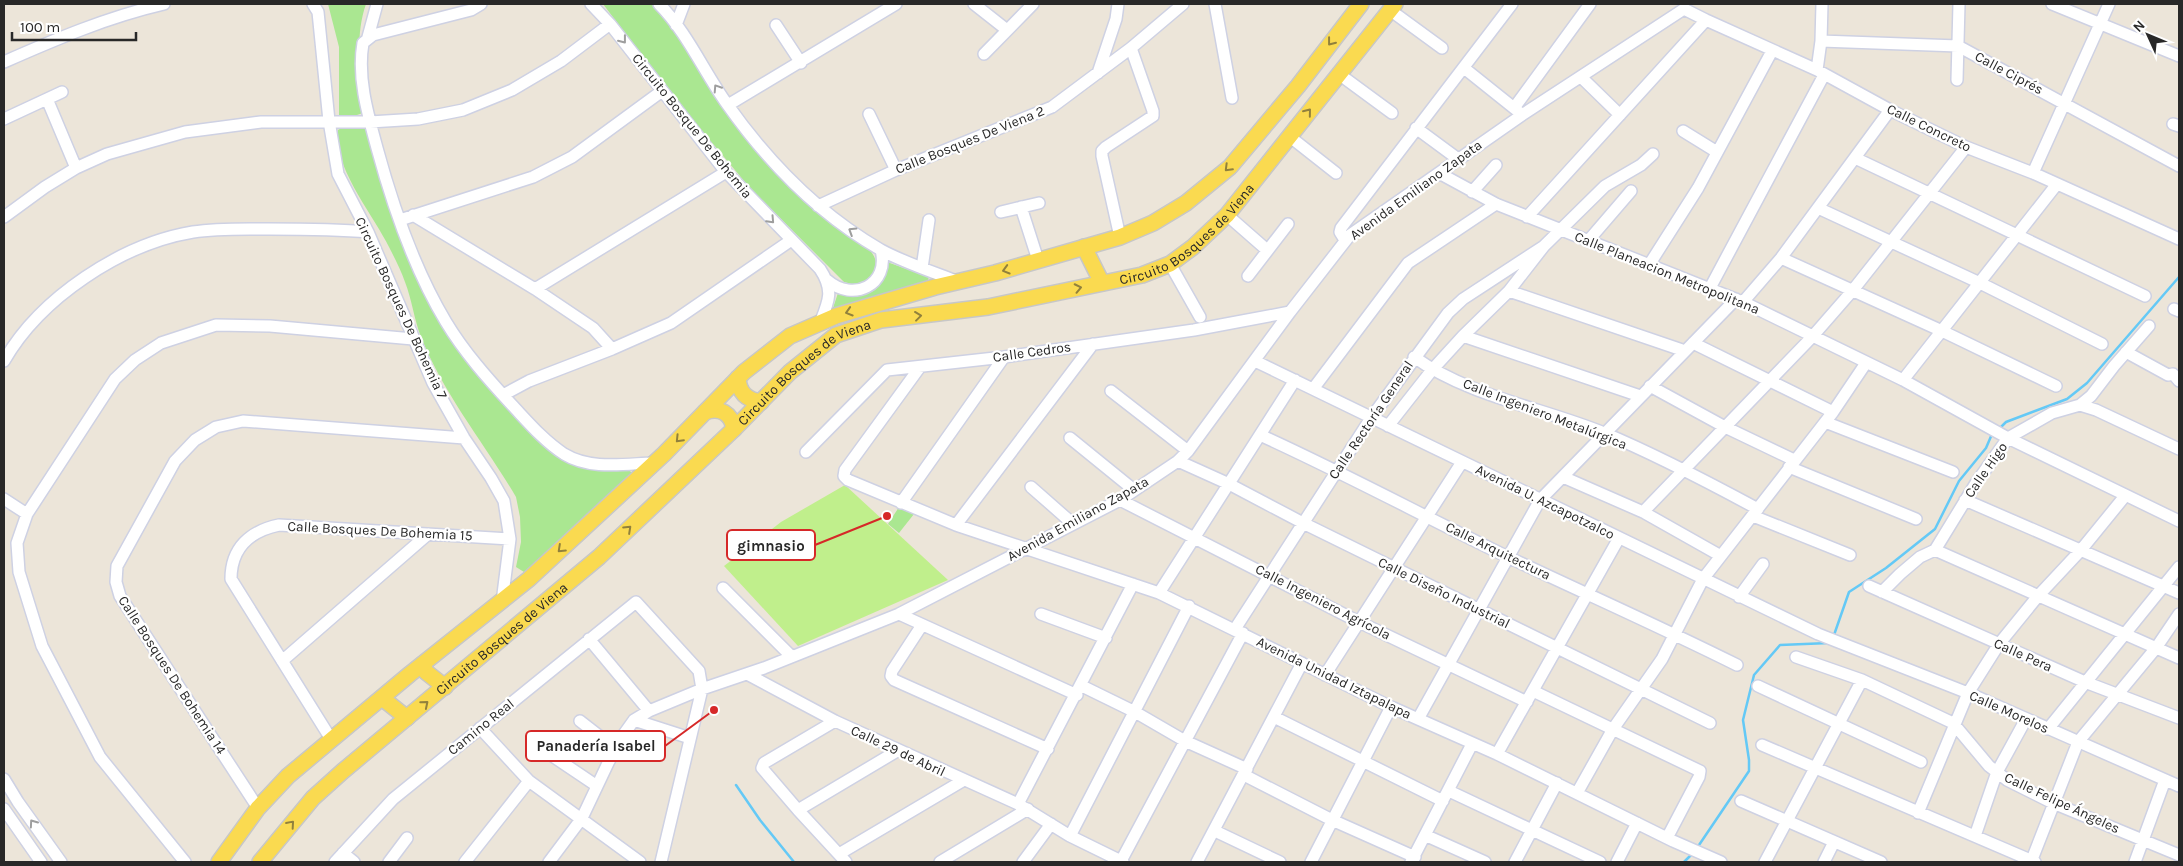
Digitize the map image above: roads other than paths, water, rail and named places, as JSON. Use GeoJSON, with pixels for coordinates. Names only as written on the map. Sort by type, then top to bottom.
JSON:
{"type":"FeatureCollection","features":[{"type":"Feature","properties":{"kind":"main road","name":"Circuito Bosques de Viena"},"geometry":{"type":"LineString","coordinates":[[219,862],[258,808],[288,776],[422,664],[502,602],[653,464],[738,378],[790,336],[820,322],[926,289],[959,282],[1120,237],[1153,223],[1186,203],[1230,167],[1298,86],[1361,4]]}},
{"type":"Feature","properties":{"kind":"main road","name":"Circuito Bosques de Viena"},"geometry":{"type":"LineString","coordinates":[[260,862],[313,798],[599,557],[734,429],[790,372],[836,335],[881,320],[988,307],[1142,276],[1170,264],[1193,247],[1226,215],[1392,6]]}},
{"type":"Feature","properties":{"kind":"main road"},"geometry":{"type":"LineString","coordinates":[[1084,247],[1102,283]]}},
{"type":"Feature","properties":{"kind":"main road"},"geometry":{"type":"LineString","coordinates":[[738,378],[742,392],[747,398],[761,402]]}},
{"type":"Feature","properties":{"kind":"main road"},"geometry":{"type":"LineString","coordinates":[[705,412],[716,409],[727,414],[733,423],[734,429]]}},
{"type":"Feature","properties":{"kind":"main road"},"geometry":{"type":"LineString","coordinates":[[422,664],[426,672],[445,687]]}},
{"type":"Feature","properties":{"kind":"main road"},"geometry":{"type":"LineString","coordinates":[[382,698],[408,718]]}},
{"type":"Feature","properties":{"kind":"street"},"geometry":{"type":"LineString","coordinates":[[4,62],[61,36],[164,4]]}},
{"type":"Feature","properties":{"kind":"street","name":"Circuito Bosques De Bohemia 7"},"geometry":{"type":"LineString","coordinates":[[313,4],[318,12],[329,121],[338,174],[368,232],[433,383],[464,438],[504,501],[510,539],[502,602]]}},
{"type":"Feature","properties":{"kind":"street"},"geometry":{"type":"LineString","coordinates":[[377,4],[368,37],[363,44],[363,82],[370,122],[385,179],[414,258],[447,324],[472,359],[503,395],[543,438],[565,454],[580,461],[595,464],[653,464]]}},
{"type":"Feature","properties":{"kind":"street"},"geometry":{"type":"LineString","coordinates":[[368,37],[471,10],[481,4]]}},
{"type":"Feature","properties":{"kind":"street","name":"Circuito Bosque De Bohemia"},"geometry":{"type":"LineString","coordinates":[[591,4],[610,24],[726,172],[790,241],[820,269],[827,280]]}},
{"type":"Feature","properties":{"kind":"street"},"geometry":{"type":"LineString","coordinates":[[659,4],[676,25],[728,105],[779,168],[818,206],[838,222],[882,250],[959,282]]}},
{"type":"Feature","properties":{"kind":"street"},"geometry":{"type":"LineString","coordinates":[[676,25],[684,4]]}},
{"type":"Feature","properties":{"kind":"street"},"geometry":{"type":"LineString","coordinates":[[728,105],[801,63],[896,4]]}},
{"type":"Feature","properties":{"kind":"street"},"geometry":{"type":"LineString","coordinates":[[974,4],[1008,30]]}},
{"type":"Feature","properties":{"kind":"street"},"geometry":{"type":"LineString","coordinates":[[984,54],[1033,4]]}},
{"type":"Feature","properties":{"kind":"street"},"geometry":{"type":"LineString","coordinates":[[1098,72],[1116,19],[1118,4]]}},
{"type":"Feature","properties":{"kind":"street","name":"Calle Bosques De Viena 2"},"geometry":{"type":"LineString","coordinates":[[818,206],[896,170],[1052,107],[1131,48],[1183,4]]}},
{"type":"Feature","properties":{"kind":"street"},"geometry":{"type":"LineString","coordinates":[[1215,4],[1232,98]]}},
{"type":"Feature","properties":{"kind":"street"},"geometry":{"type":"LineString","coordinates":[[1345,240],[1340,232],[1341,228],[1512,4]]}},
{"type":"Feature","properties":{"kind":"street"},"geometry":{"type":"LineString","coordinates":[[1464,68],[1518,112],[1590,4]]}},
{"type":"Feature","properties":{"kind":"street"},"geometry":{"type":"LineString","coordinates":[[1710,288],[1820,72],[1822,4]]}},
{"type":"Feature","properties":{"kind":"street"},"geometry":{"type":"LineString","coordinates":[[1957,80],[1959,4]]}},
{"type":"Feature","properties":{"kind":"street"},"geometry":{"type":"LineString","coordinates":[[2052,4],[2179,56]]}},
{"type":"Feature","properties":{"kind":"street"},"geometry":{"type":"LineString","coordinates":[[2033,173],[2109,4]]}},
{"type":"Feature","properties":{"kind":"street"},"geometry":{"type":"LineString","coordinates":[[1392,6],[1442,48]]}},
{"type":"Feature","properties":{"kind":"street","name":"Avenida Emiliano Zapata"},"geometry":{"type":"LineString","coordinates":[[549,862],[582,818],[616,749],[634,720],[649,711],[702,689],[747,674],[899,614],[1072,523],[1120,500],[1178,461],[1188,452],[1290,312],[1350,234],[1439,173],[1518,112],[1581,76],[1684,6]]}},
{"type":"Feature","properties":{"kind":"street","name":"Calle Concreto"},"geometry":{"type":"LineString","coordinates":[[1684,6],[1706,20],[1820,72],[1890,110],[1966,147],[2033,173],[2179,239]]}},
{"type":"Feature","properties":{"kind":"street"},"geometry":{"type":"LineString","coordinates":[[1527,217],[1706,20]]}},
{"type":"Feature","properties":{"kind":"street"},"geometry":{"type":"LineString","coordinates":[[4,217],[45,187],[76,168],[107,154],[185,132],[261,122],[370,122],[427,117],[463,110],[512,90],[561,61],[610,24]]}},
{"type":"Feature","properties":{"kind":"street"},"geometry":{"type":"LineString","coordinates":[[776,25],[801,63]]}},
{"type":"Feature","properties":{"kind":"street","name":"Calle Ciprés"},"geometry":{"type":"LineString","coordinates":[[1821,41],[1958,46],[2179,166]]}},
{"type":"Feature","properties":{"kind":"street"},"geometry":{"type":"LineString","coordinates":[[1120,237],[1102,151],[1153,116],[1153,111],[1131,48]]}},
{"type":"Feature","properties":{"kind":"street"},"geometry":{"type":"LineString","coordinates":[[1649,265],[1698,188],[1772,50]]}},
{"type":"Feature","properties":{"kind":"street"},"geometry":{"type":"LineString","coordinates":[[1339,74],[1392,113]]}},
{"type":"Feature","properties":{"kind":"street"},"geometry":{"type":"LineString","coordinates":[[1581,76],[1620,115]]}},
{"type":"Feature","properties":{"kind":"street"},"geometry":{"type":"LineString","coordinates":[[400,220],[533,177],[572,157],[662,91]]}},
{"type":"Feature","properties":{"kind":"street"},"geometry":{"type":"LineString","coordinates":[[4,119],[62,92]]}},
{"type":"Feature","properties":{"kind":"street"},"geometry":{"type":"LineString","coordinates":[[47,99],[76,168]]}},
{"type":"Feature","properties":{"kind":"street"},"geometry":{"type":"LineString","coordinates":[[1418,719],[1540,500],[1640,396],[1780,258],[1890,110]]}},
{"type":"Feature","properties":{"kind":"street"},"geometry":{"type":"LineString","coordinates":[[869,114],[896,170]]}},
{"type":"Feature","properties":{"kind":"street"},"geometry":{"type":"LineString","coordinates":[[1416,128],[1458,159]]}},
{"type":"Feature","properties":{"kind":"street"},"geometry":{"type":"LineString","coordinates":[[1683,131],[1717,152]]}},
{"type":"Feature","properties":{"kind":"street"},"geometry":{"type":"LineString","coordinates":[[1289,136],[1336,173]]}},
{"type":"Feature","properties":{"kind":"street"},"geometry":{"type":"LineString","coordinates":[[1643,512],[1812,337],[1853,290],[1966,147]]}},
{"type":"Feature","properties":{"kind":"street"},"geometry":{"type":"LineString","coordinates":[[1388,426],[1432,370],[1463,336],[1509,291],[1559,230],[1605,186],[1641,165],[1653,154]]}},
{"type":"Feature","properties":{"kind":"street"},"geometry":{"type":"LineString","coordinates":[[1855,158],[2018,234],[2144,296]]}},
{"type":"Feature","properties":{"kind":"street"},"geometry":{"type":"LineString","coordinates":[[1472,192],[1496,165]]}},
{"type":"Feature","properties":{"kind":"street"},"geometry":{"type":"LineString","coordinates":[[535,290],[726,172]]}},
{"type":"Feature","properties":{"kind":"street","name":"Calle Planeacion Metropolitana"},"geometry":{"type":"LineString","coordinates":[[1439,173],[1496,204],[1739,300],[1903,380],[1999,433],[2179,521]]}},
{"type":"Feature","properties":{"kind":"street"},"geometry":{"type":"LineString","coordinates":[[1903,380],[2058,184]]}},
{"type":"Feature","properties":{"kind":"street"},"geometry":{"type":"LineString","coordinates":[[1588,241],[1632,191]]}},
{"type":"Feature","properties":{"kind":"street"},"geometry":{"type":"LineString","coordinates":[[1001,212],[1039,204]]}},
{"type":"Feature","properties":{"kind":"street"},"geometry":{"type":"LineString","coordinates":[[1313,389],[1408,263],[1496,204]]}},
{"type":"Feature","properties":{"kind":"street"},"geometry":{"type":"LineString","coordinates":[[1021,207],[1038,260]]}},
{"type":"Feature","properties":{"kind":"street"},"geometry":{"type":"LineString","coordinates":[[1818,208],[1980,283],[2102,344]]}},
{"type":"Feature","properties":{"kind":"street"},"geometry":{"type":"LineString","coordinates":[[413,215],[593,328],[612,349]]}},
{"type":"Feature","properties":{"kind":"street"},"geometry":{"type":"LineString","coordinates":[[1226,215],[1267,250]]}},
{"type":"Feature","properties":{"kind":"street"},"geometry":{"type":"LineString","coordinates":[[922,268],[930,220]]}},
{"type":"Feature","properties":{"kind":"street"},"geometry":{"type":"LineString","coordinates":[[1248,276],[1288,224]]}},
{"type":"Feature","properties":{"kind":"street"},"geometry":{"type":"LineString","coordinates":[[4,361],[14,343],[56,299],[106,263],[155,242],[193,232],[246,229],[368,232]]}},
{"type":"Feature","properties":{"kind":"street"},"geometry":{"type":"LineString","coordinates":[[503,395],[530,381],[612,349],[671,323],[790,241]]}},
{"type":"Feature","properties":{"kind":"street","name":"Calle Rectoría General"},"geometry":{"type":"LineString","coordinates":[[1122,862],[1185,741],[1239,631],[1269,576],[1371,418],[1454,305],[1544,246]]}},
{"type":"Feature","properties":{"kind":"street"},"geometry":{"type":"LineString","coordinates":[[827,280],[834,287],[844,290],[854,291],[863,289],[872,284],[878,277],[882,268],[882,250]]}},
{"type":"Feature","properties":{"kind":"street"},"geometry":{"type":"LineString","coordinates":[[1780,258],[1942,331],[2056,386]]}},
{"type":"Feature","properties":{"kind":"street"},"geometry":{"type":"LineString","coordinates":[[1170,264],[1200,317]]}},
{"type":"Feature","properties":{"kind":"street"},"geometry":{"type":"LineString","coordinates":[[820,322],[830,294],[827,280]]}},
{"type":"Feature","properties":{"kind":"street"},"geometry":{"type":"LineString","coordinates":[[1509,291],[1689,347],[1771,380],[1833,412]]}},
{"type":"Feature","properties":{"kind":"street","name":"Calle Cedros"},"geometry":{"type":"LineString","coordinates":[[806,452],[884,372],[890,369],[1004,357],[1194,330],[1290,312]]}},
{"type":"Feature","properties":{"kind":"street"},"geometry":{"type":"LineString","coordinates":[[185,861],[100,757],[42,646],[19,572],[17,543],[27,514],[115,379],[135,360],[161,343],[216,325],[270,326],[413,339]]}},
{"type":"Feature","properties":{"kind":"street","name":"Calle Higo"},"geometry":{"type":"LineString","coordinates":[[1882,592],[1920,557],[1935,550],[1965,500],[1999,433],[2080,404],[2091,396],[2149,326]]}},
{"type":"Feature","properties":{"kind":"street"},"geometry":{"type":"LineString","coordinates":[[1463,336],[1640,396]]}},
{"type":"Feature","properties":{"kind":"street"},"geometry":{"type":"LineString","coordinates":[[956,525],[1093,344]]}},
{"type":"Feature","properties":{"kind":"street"},"geometry":{"type":"LineString","coordinates":[[2126,352],[2168,375],[2173,374],[2179,381]]}},
{"type":"Feature","properties":{"kind":"street"},"geometry":{"type":"LineString","coordinates":[[901,503],[1004,357]]}},
{"type":"Feature","properties":{"kind":"street","name":"Calle Ingeniero Metalúrgica"},"geometry":{"type":"LineString","coordinates":[[1414,358],[1432,370],[1482,390],[1604,433],[1684,470],[1756,512],[1850,555]]}},
{"type":"Feature","properties":{"kind":"street","name":"Avenida U. Azcapotzalco"},"geometry":{"type":"LineString","coordinates":[[1255,361],[1703,580],[1818,634],[1837,641]]}},
{"type":"Feature","properties":{"kind":"street"},"geometry":{"type":"LineString","coordinates":[[1577,793],[1613,729],[1662,659],[1703,580],[1833,412],[1866,363]]}},
{"type":"Feature","properties":{"kind":"street","name":"Avenida Unidad Iztapalapa"},"geometry":{"type":"LineString","coordinates":[[920,367],[845,470],[844,476],[848,480],[956,525],[1159,592],[1390,707],[1497,754],[1557,783],[1670,840],[1699,857],[1721,862]]}},
{"type":"Feature","properties":{"kind":"street"},"geometry":{"type":"LineString","coordinates":[[1159,592],[1295,380]]}},
{"type":"Feature","properties":{"kind":"street"},"geometry":{"type":"LineString","coordinates":[[1650,386],[1792,464],[1916,519]]}},
{"type":"Feature","properties":{"kind":"street"},"geometry":{"type":"LineString","coordinates":[[1111,391],[1188,452]]}},
{"type":"Feature","properties":{"kind":"street"},"geometry":{"type":"LineString","coordinates":[[2080,404],[2179,449]]}},
{"type":"Feature","properties":{"kind":"street","name":"Calle Bosques De Bohemia 14"},"geometry":{"type":"LineString","coordinates":[[258,808],[120,596],[116,582],[116,566],[175,461],[195,440],[216,427],[243,421],[464,438]]}},
{"type":"Feature","properties":{"kind":"street"},"geometry":{"type":"LineString","coordinates":[[1825,422],[1952,472]]}},
{"type":"Feature","properties":{"kind":"street","name":"Calle Arquitectura"},"geometry":{"type":"LineString","coordinates":[[1260,435],[1337,470],[1426,517],[1508,557],[1675,634],[1737,665]]}},
{"type":"Feature","properties":{"kind":"street"},"geometry":{"type":"LineString","coordinates":[[1070,438],[1134,490]]}},
{"type":"Feature","properties":{"kind":"street","name":"Calle Diseño Industrial"},"geometry":{"type":"LineString","coordinates":[[1178,461],[1229,484],[1303,524],[1710,722]]}},
{"type":"Feature","properties":{"kind":"street"},"geometry":{"type":"LineString","coordinates":[[1326,675],[1462,462]]}},
{"type":"Feature","properties":{"kind":"street"},"geometry":{"type":"LineString","coordinates":[[1563,477],[1643,512],[1721,556]]}},
{"type":"Feature","properties":{"kind":"street"},"geometry":{"type":"LineString","coordinates":[[1031,487],[1072,523]]}},
{"type":"Feature","properties":{"kind":"street"},"geometry":{"type":"LineString","coordinates":[[1918,812],[1953,723],[1968,693],[1999,644],[2038,596],[2082,550],[2125,496]]}},
{"type":"Feature","properties":{"kind":"street"},"geometry":{"type":"LineString","coordinates":[[4,499],[27,514]]}},
{"type":"Feature","properties":{"kind":"street","name":"Calle Ingeniero Agrícola"},"geometry":{"type":"LineString","coordinates":[[1120,500],[1360,622],[1527,702]]}},
{"type":"Feature","properties":{"kind":"street"},"geometry":{"type":"LineString","coordinates":[[1965,500],[2179,593]]}},
{"type":"Feature","properties":{"kind":"street","name":"Calle Bosques De Bohemia 15"},"geometry":{"type":"LineString","coordinates":[[331,739],[231,580],[231,566],[237,552],[247,539],[261,529],[279,525],[510,539]]}},
{"type":"Feature","properties":{"kind":"street"},"geometry":{"type":"LineString","coordinates":[[282,661],[427,535]]}},
{"type":"Feature","properties":{"kind":"street"},"geometry":{"type":"LineString","coordinates":[[1497,754],[1619,538]]}},
{"type":"Feature","properties":{"kind":"street"},"geometry":{"type":"LineString","coordinates":[[1935,550],[2179,658]]}},
{"type":"Feature","properties":{"kind":"street"},"geometry":{"type":"LineString","coordinates":[[1739,597],[1763,564]]}},
{"type":"Feature","properties":{"kind":"street"},"geometry":{"type":"LineString","coordinates":[[2048,729],[2179,567]]}},
{"type":"Feature","properties":{"kind":"street"},"geometry":{"type":"LineString","coordinates":[[940,862],[1023,807],[1048,749],[1134,584]]}},
{"type":"Feature","properties":{"kind":"street","name":"Calle Pera"},"geometry":{"type":"LineString","coordinates":[[1869,586],[2085,682],[2179,718]]}},
{"type":"Feature","properties":{"kind":"street"},"geometry":{"type":"LineString","coordinates":[[723,588],[791,656]]}},
{"type":"Feature","properties":{"kind":"street","name":"Camino Real"},"geometry":{"type":"LineString","coordinates":[[335,862],[394,799],[636,602],[698,672],[702,689]]}},
{"type":"Feature","properties":{"kind":"street"},"geometry":{"type":"LineString","coordinates":[[1070,836],[1190,606]]}},
{"type":"Feature","properties":{"kind":"street"},"geometry":{"type":"LineString","coordinates":[[899,614],[922,626],[1135,712],[1332,820],[1413,860],[1472,744]]}},
{"type":"Feature","properties":{"kind":"street"},"geometry":{"type":"LineString","coordinates":[[1041,614],[1106,638]]}},
{"type":"Feature","properties":{"kind":"street"},"geometry":{"type":"LineString","coordinates":[[1762,745],[2033,862],[2053,803],[2078,742],[2156,648],[2179,614]]}},
{"type":"Feature","properties":{"kind":"street"},"geometry":{"type":"LineString","coordinates":[[922,626],[892,671],[891,676],[894,680],[1048,749]]}},
{"type":"Feature","properties":{"kind":"street"},"geometry":{"type":"LineString","coordinates":[[589,640],[649,711]]}},
{"type":"Feature","properties":{"kind":"street","name":"Calle Morelos"},"geometry":{"type":"LineString","coordinates":[[1837,641],[1968,693],[2179,786]]}},
{"type":"Feature","properties":{"kind":"street","name":"Calle Felipe Ángeles"},"geometry":{"type":"LineString","coordinates":[[1796,657],[1862,680],[1953,723],[1997,772],[2007,780],[2053,803],[2179,856]]}},
{"type":"Feature","properties":{"kind":"street"},"geometry":{"type":"LineString","coordinates":[[1197,862],[1302,663]]}},
{"type":"Feature","properties":{"kind":"street","name":"Calle 29 de Abril"},"geometry":{"type":"LineString","coordinates":[[747,674],[835,721],[897,751],[1023,807],[1070,836],[1122,862]]}},
{"type":"Feature","properties":{"kind":"street"},"geometry":{"type":"LineString","coordinates":[[1765,862],[1785,821],[1816,768],[1862,680]]}},
{"type":"Feature","properties":{"kind":"street"},"geometry":{"type":"LineString","coordinates":[[1758,686],[1921,762]]}},
{"type":"Feature","properties":{"kind":"street"},"geometry":{"type":"LineString","coordinates":[[661,862],[702,689]]}},
{"type":"Feature","properties":{"kind":"street"},"geometry":{"type":"LineString","coordinates":[[1533,691],[1700,771],[1670,840]]}},
{"type":"Feature","properties":{"kind":"street"},"geometry":{"type":"LineString","coordinates":[[1311,862],[1390,707]]}},
{"type":"Feature","properties":{"kind":"street"},"geometry":{"type":"LineString","coordinates":[[1274,717],[1362,762],[1533,830],[1600,862]]}},
{"type":"Feature","properties":{"kind":"street"},"geometry":{"type":"LineString","coordinates":[[1975,836],[1997,772],[2026,719]]}},
{"type":"Feature","properties":{"kind":"street"},"geometry":{"type":"LineString","coordinates":[[634,720],[690,738]]}},
{"type":"Feature","properties":{"kind":"street"},"geometry":{"type":"LineString","coordinates":[[835,721],[764,764],[762,768],[843,858],[964,780]]}},
{"type":"Feature","properties":{"kind":"street"},"geometry":{"type":"LineString","coordinates":[[580,722],[616,749]]}},
{"type":"Feature","properties":{"kind":"street"},"geometry":{"type":"LineString","coordinates":[[480,728],[528,781],[582,818],[640,862]]}},
{"type":"Feature","properties":{"kind":"street"},"geometry":{"type":"LineString","coordinates":[[798,810],[897,751]]}},
{"type":"Feature","properties":{"kind":"street"},"geometry":{"type":"LineString","coordinates":[[551,755],[597,786]]}},
{"type":"Feature","properties":{"kind":"street"},"geometry":{"type":"LineString","coordinates":[[4,778],[61,862]]}},
{"type":"Feature","properties":{"kind":"street"},"geometry":{"type":"LineString","coordinates":[[2135,862],[2165,780]]}},
{"type":"Feature","properties":{"kind":"street"},"geometry":{"type":"LineString","coordinates":[[466,862],[528,781]]}},
{"type":"Feature","properties":{"kind":"street"},"geometry":{"type":"LineString","coordinates":[[1515,862],[1557,783]]}},
{"type":"Feature","properties":{"kind":"street"},"geometry":{"type":"LineString","coordinates":[[1741,801],[1881,862]]}},
{"type":"Feature","properties":{"kind":"street"},"geometry":{"type":"LineString","coordinates":[[4,809],[38,861]]}},
{"type":"Feature","properties":{"kind":"street"},"geometry":{"type":"LineString","coordinates":[[1617,862],[1637,823]]}},
{"type":"Feature","properties":{"kind":"street"},"geometry":{"type":"LineString","coordinates":[[1023,862],[1052,824]]}},
{"type":"Feature","properties":{"kind":"street"},"geometry":{"type":"LineString","coordinates":[[1214,831],[1280,862]]}},
{"type":"Feature","properties":{"kind":"street"},"geometry":{"type":"LineString","coordinates":[[1426,836],[1485,862]]}},
{"type":"Feature","properties":{"kind":"street"},"geometry":{"type":"LineString","coordinates":[[388,862],[407,838]]}},
{"type":"Feature","properties":{"kind":"street"},"geometry":{"type":"LineString","coordinates":[[1824,862],[1834,842]]}},
{"type":"Feature","properties":{"kind":"street"},"geometry":{"type":"LineString","coordinates":[[1851,862],[1852,850]]}},
{"type":"Feature","properties":{"kind":"street"},"geometry":{"type":"LineString","coordinates":[[343,853],[354,862]]}},
{"type":"Feature","properties":{"kind":"waterway"},"geometry":{"type":"LineString","coordinates":[[1999,429],[2006,422],[2067,399],[2087,383],[2179,277]]}},
{"type":"Feature","properties":{"kind":"waterway"},"geometry":{"type":"LineString","coordinates":[[1834,635],[1849,592],[1886,568],[1935,529],[1959,481],[1986,448],[1992,434]]}},
{"type":"Feature","properties":{"kind":"waterway"},"geometry":{"type":"LineString","coordinates":[[1697,848],[1749,771],[1743,720],[1754,675],[1780,645],[1829,643]]}},
{"type":"Feature","properties":{"kind":"waterway"},"geometry":{"type":"LineString","coordinates":[[736,785],[760,820],[794,862]]}},
{"type":"Feature","properties":{"kind":"waterway"},"geometry":{"type":"LineString","coordinates":[[1684,862],[1692,854]]}},
{"type":"Feature","properties":{"kind":"place","name":"gimnasio"},"geometry":{"type":"Point","coordinates":[887,516]}},
{"type":"Feature","properties":{"kind":"place","name":"Panadería Isabel"},"geometry":{"type":"Point","coordinates":[714,710]}}]}
